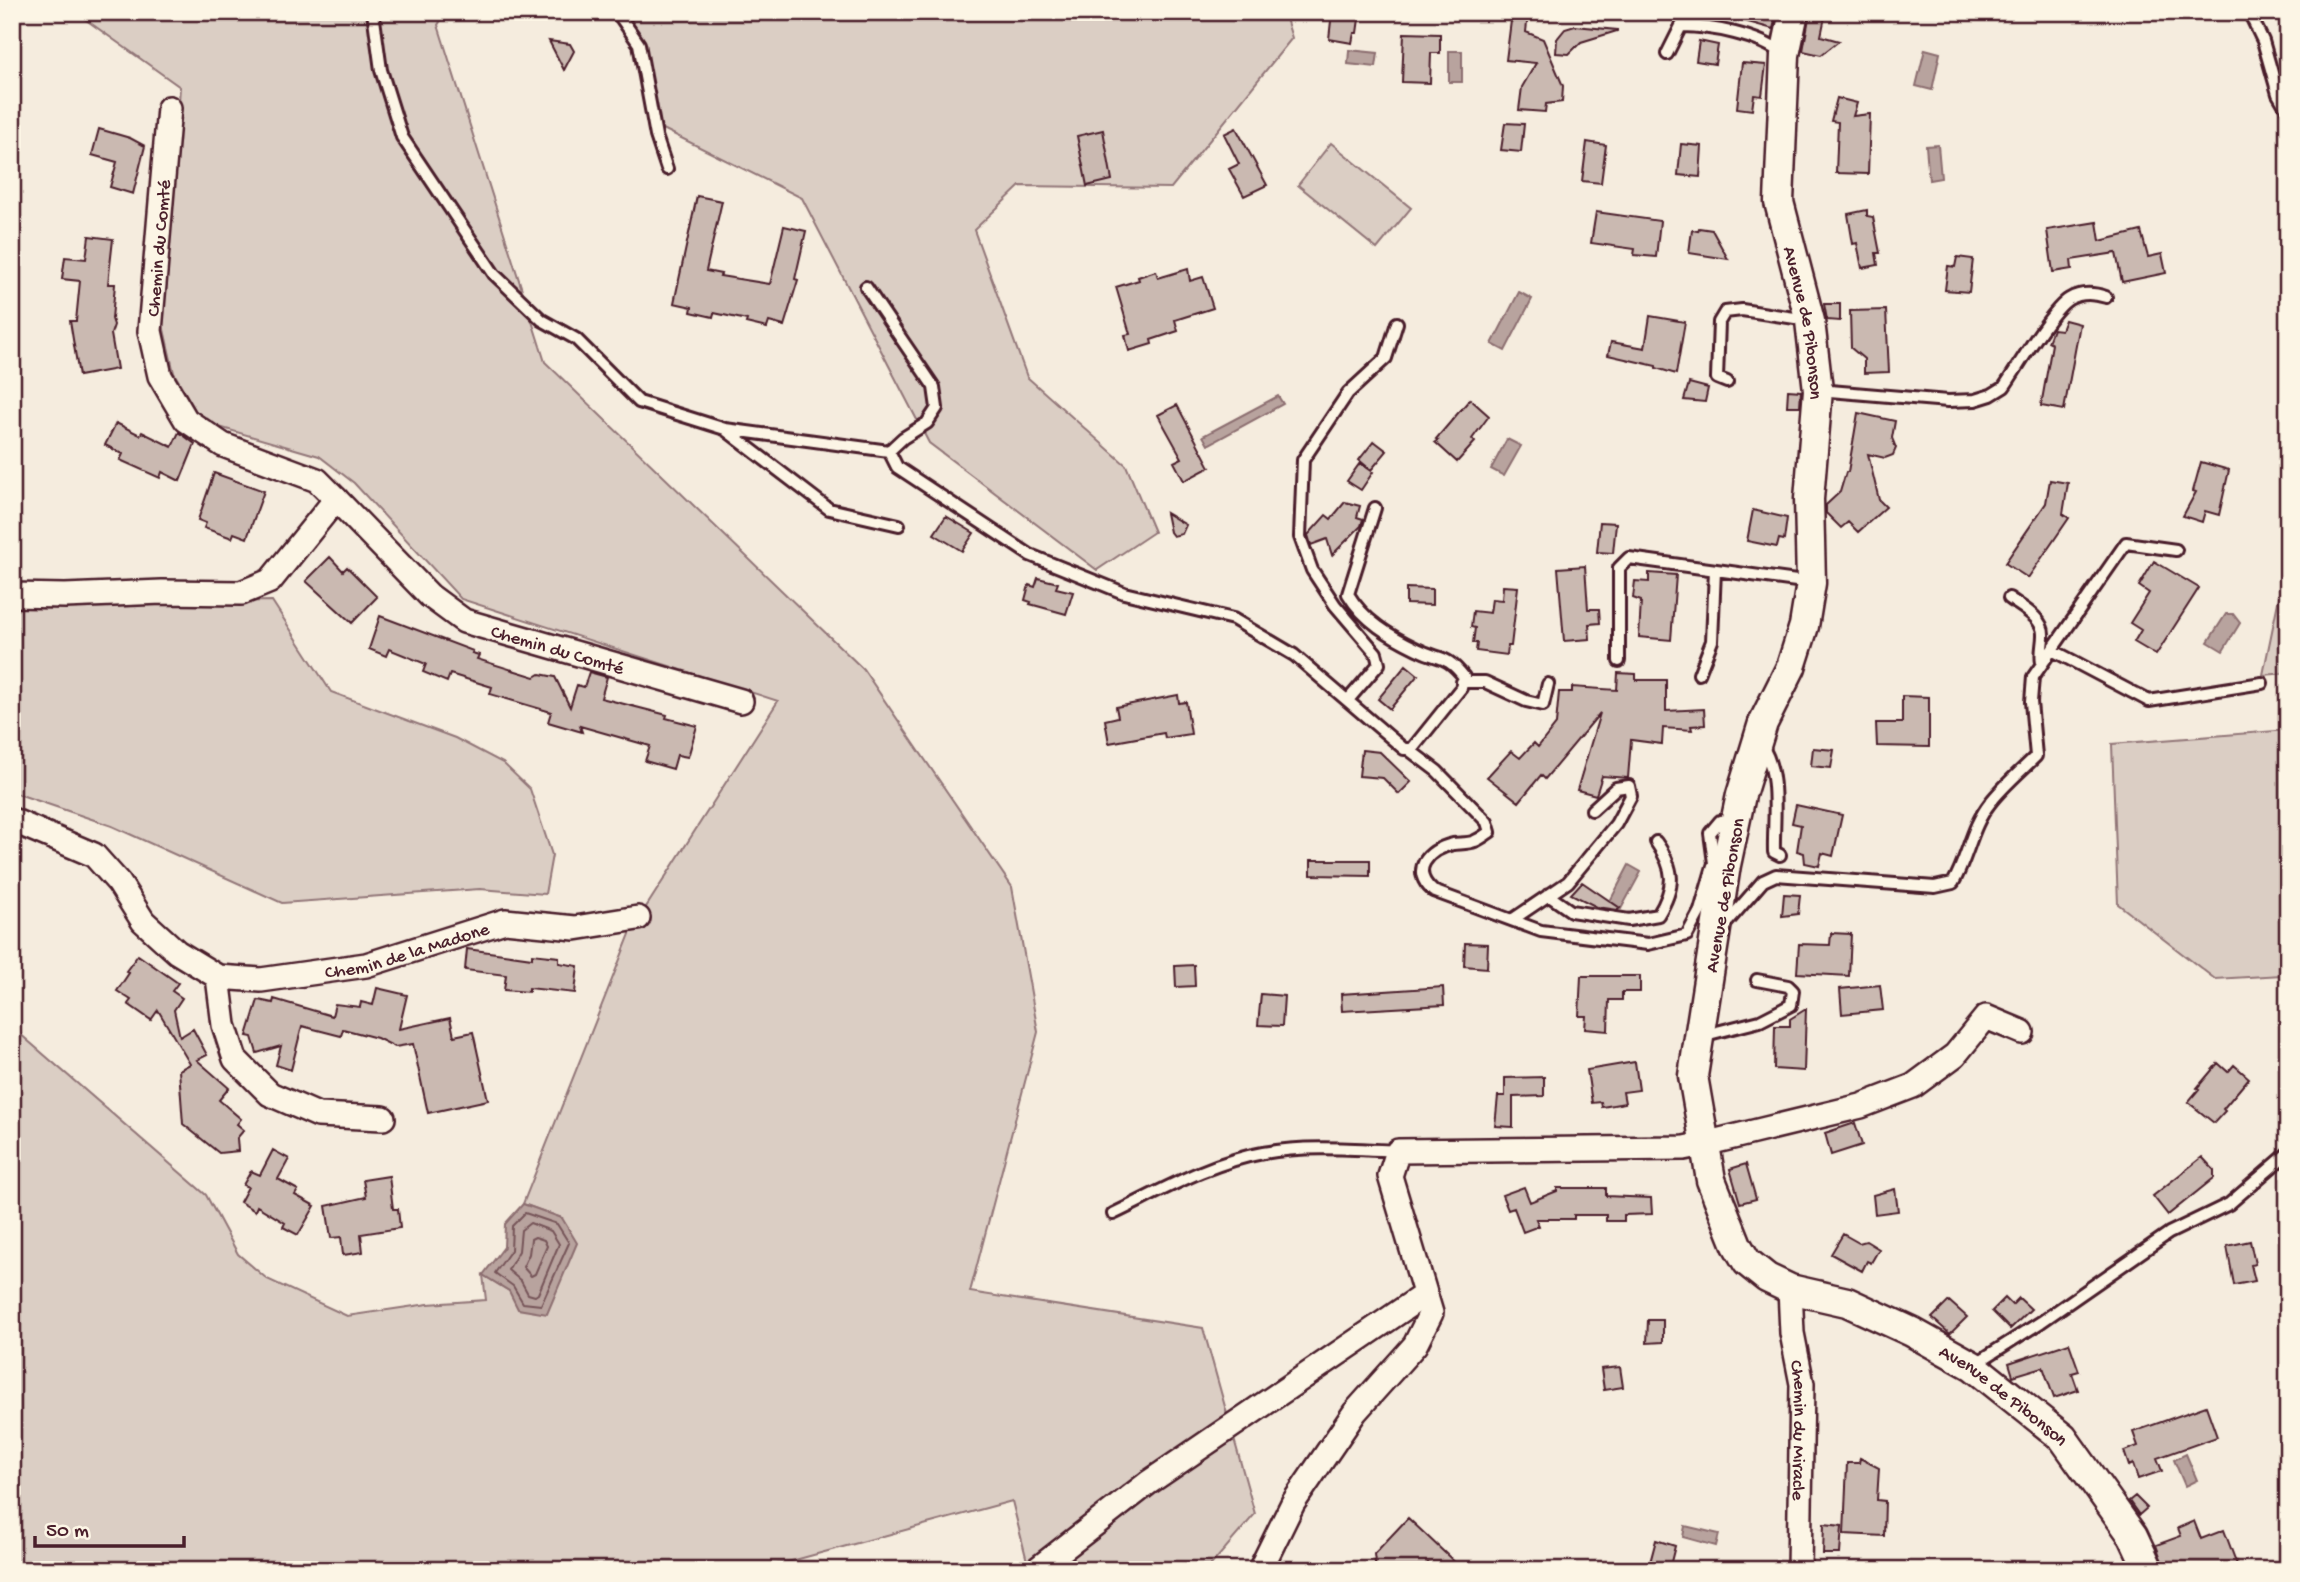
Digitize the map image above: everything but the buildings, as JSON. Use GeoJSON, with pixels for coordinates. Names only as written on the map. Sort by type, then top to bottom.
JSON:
{"type":"FeatureCollection","features":[{"type":"Feature","properties":{"kind":"street","name":"Avenue de Pibonson"},"geometry":{"type":"LineString","coordinates":[[1794,12],[1785,55],[1779,202],[1810,321],[1818,390],[1809,499],[1811,583],[1804,626],[1791,667],[1757,739],[1735,820],[1698,1037],[1693,1076],[1711,1180],[1737,1245],[1747,1262],[1767,1278],[1790,1289],[1847,1302],[1912,1332],[1973,1366],[2063,1438],[2133,1536],[2149,1570]]}},
{"type":"Feature","properties":{"kind":"street","name":"Chemin du Comté"},"geometry":{"type":"LineString","coordinates":[[169,108],[150,331],[160,376],[186,420],[223,445],[317,480],[430,596],[464,621],[741,701]]}},
{"type":"Feature","properties":{"kind":"street"},"geometry":{"type":"LineString","coordinates":[[12,595],[241,593],[270,582],[337,499]]}},
{"type":"Feature","properties":{"kind":"street","name":"Chemin de la Madone"},"geometry":{"type":"LineString","coordinates":[[12,820],[94,855],[119,883],[143,921],[177,952],[218,976],[261,980],[366,965],[505,921],[575,928],[638,918]]}},
{"type":"Feature","properties":{"kind":"street"},"geometry":{"type":"LineString","coordinates":[[218,976],[224,1025],[235,1059],[271,1094],[318,1115],[383,1118]]}},
{"type":"Feature","properties":{"kind":"street"},"geometry":{"type":"LineString","coordinates":[[1260,1570],[1293,1503],[1355,1412],[1415,1345],[1431,1313],[1390,1176],[1398,1151],[1684,1148],[1861,1106],[1913,1086],[1955,1055],[1986,1017],[2022,1032]]}},
{"type":"Feature","properties":{"kind":"street","name":"Chemin du Miracle"},"geometry":{"type":"LineString","coordinates":[[1790,1289],[1792,1333],[1802,1384],[1799,1570]]}},
{"type":"Feature","properties":{"kind":"street"},"geometry":{"type":"LineString","coordinates":[[1036,1570],[1148,1483],[1424,1295]]}},
{"type":"Feature","properties":{"kind":"lane"},"geometry":{"type":"LineString","coordinates":[[373,12],[381,70],[402,137],[494,274],[542,320],[576,339],[639,402],[725,429],[889,451]]}},
{"type":"Feature","properties":{"kind":"lane"},"geometry":{"type":"LineString","coordinates":[[617,12],[639,44],[656,136],[667,169]]}},
{"type":"Feature","properties":{"kind":"lane"},"geometry":{"type":"LineString","coordinates":[[2249,12],[2263,41],[2278,94],[2288,111]]}},
{"type":"Feature","properties":{"kind":"lane"},"geometry":{"type":"LineString","coordinates":[[1667,54],[1681,26],[1702,26],[1769,44],[1785,55]]}},
{"type":"Feature","properties":{"kind":"lane"},"geometry":{"type":"LineString","coordinates":[[866,287],[934,387],[937,408],[927,422],[889,451]]}},
{"type":"Feature","properties":{"kind":"lane"},"geometry":{"type":"LineString","coordinates":[[1818,390],[1948,401],[1975,400],[1992,395],[2004,387],[2056,312],[2070,299],[2085,294],[2106,298]]}},
{"type":"Feature","properties":{"kind":"lane"},"geometry":{"type":"LineString","coordinates":[[1727,382],[1717,378],[1719,322],[1725,312],[1742,310],[1810,321]]}},
{"type":"Feature","properties":{"kind":"lane"},"geometry":{"type":"LineString","coordinates":[[1348,700],[1379,664],[1376,653],[1335,605],[1312,570],[1300,537],[1303,460],[1348,393],[1386,358],[1396,323]]}},
{"type":"Feature","properties":{"kind":"lane"},"geometry":{"type":"LineString","coordinates":[[725,429],[829,509],[899,525]]}},
{"type":"Feature","properties":{"kind":"lane"},"geometry":{"type":"LineString","coordinates":[[889,451],[897,467],[1030,555],[1124,593],[1233,619],[1294,655],[1404,749],[1408,749],[1437,771],[1487,822],[1490,832],[1475,841],[1451,845],[1431,853],[1422,865],[1421,875],[1433,891],[1541,930],[1648,944],[1687,934],[1700,911],[1714,863],[1710,833],[1720,821],[1735,820]]}},
{"type":"Feature","properties":{"kind":"lane"},"geometry":{"type":"LineString","coordinates":[[1375,508],[1348,594],[1375,626],[1419,650],[1452,662],[1464,677],[1461,688],[1412,749],[1408,749]]}},
{"type":"Feature","properties":{"kind":"lane"},"geometry":{"type":"LineString","coordinates":[[1715,936],[1763,881],[1776,875],[1935,887],[1953,883],[1989,804],[2036,756],[2031,702],[2033,677],[2042,663],[2126,543],[2176,550]]}},
{"type":"Feature","properties":{"kind":"lane"},"geometry":{"type":"LineString","coordinates":[[1619,662],[1619,568],[1629,558],[1811,583]]}},
{"type":"Feature","properties":{"kind":"lane"},"geometry":{"type":"LineString","coordinates":[[1699,674],[1712,641],[1715,570]]}},
{"type":"Feature","properties":{"kind":"lane"},"geometry":{"type":"LineString","coordinates":[[2009,598],[2040,623],[2044,634],[2040,650],[2042,663]]}},
{"type":"Feature","properties":{"kind":"lane"},"geometry":{"type":"LineString","coordinates":[[2052,650],[2149,701],[2262,683]]}},
{"type":"Feature","properties":{"kind":"lane"},"geometry":{"type":"LineString","coordinates":[[1462,682],[1485,682],[1526,701],[1544,705],[1548,684]]}},
{"type":"Feature","properties":{"kind":"lane"},"geometry":{"type":"LineString","coordinates":[[1757,739],[1766,751],[1775,793],[1774,852],[1780,855]]}},
{"type":"Feature","properties":{"kind":"lane"},"geometry":{"type":"LineString","coordinates":[[1512,920],[1568,882],[1616,824],[1631,796],[1629,786],[1616,788],[1592,810]]}},
{"type":"Feature","properties":{"kind":"lane"},"geometry":{"type":"LineString","coordinates":[[1548,895],[1571,911],[1629,920],[1658,915],[1667,901],[1671,874],[1668,860],[1656,842]]}},
{"type":"Feature","properties":{"kind":"lane"},"geometry":{"type":"LineString","coordinates":[[1698,1037],[1760,1021],[1791,1005],[1793,991],[1788,986],[1757,980]]}},
{"type":"Feature","properties":{"kind":"lane"},"geometry":{"type":"LineString","coordinates":[[1113,1214],[1210,1170],[1265,1153],[1339,1148],[1398,1151]]}},
{"type":"Feature","properties":{"kind":"lane"},"geometry":{"type":"LineString","coordinates":[[1973,1366],[2169,1233],[2229,1204],[2288,1153]]}},
{"type":"Feature","properties":{"kind":"shaded area"},"geometry":{"type":"Polygon","coordinates":[[[75,12],[446,12],[438,25],[545,362],[863,669],[1012,887],[1038,1032],[970,1292],[1203,1328],[1255,1514],[1211,1565],[1027,1561],[1012,1501],[784,1563],[732,1570],[12,1570],[12,1027],[206,1195],[238,1254],[267,1279],[347,1316],[428,1304],[486,1300],[483,1275],[509,1291],[562,1218],[523,1204],[632,929],[778,701],[461,599],[354,483],[319,456],[202,422],[174,373],[163,325],[180,87],[75,12]]]}},
{"type":"Feature","properties":{"kind":"shaded area"},"geometry":{"type":"Polygon","coordinates":[[[626,12],[1284,12],[1292,38],[1171,188],[1020,186],[974,230],[1027,377],[1126,465],[1154,532],[1097,570],[929,443],[802,198],[651,123],[626,12]]]}},
{"type":"Feature","properties":{"kind":"shaded area"},"geometry":{"type":"Polygon","coordinates":[[[1331,143],[1411,208],[1377,249],[1298,185],[1331,143]]]}},
{"type":"Feature","properties":{"kind":"shaded area"},"geometry":{"type":"Polygon","coordinates":[[[2286,563],[2288,673],[2263,675],[2286,563]]]}},
{"type":"Feature","properties":{"kind":"shaded area"},"geometry":{"type":"Polygon","coordinates":[[[272,601],[331,692],[455,738],[503,763],[530,789],[552,855],[545,894],[480,889],[282,903],[112,826],[12,792],[12,605],[272,601]]]}},
{"type":"Feature","properties":{"kind":"shaded area"},"geometry":{"type":"Polygon","coordinates":[[[2288,730],[2288,971],[2282,975],[2215,979],[2118,904],[2112,744],[2288,730]]]}},
{"type":"Feature","properties":{"kind":"water"},"geometry":{"type":"Polygon","coordinates":[[[1925,49],[1940,53],[1932,90],[1916,86],[1925,49]]]}},
{"type":"Feature","properties":{"kind":"water"},"geometry":{"type":"Polygon","coordinates":[[[1349,50],[1378,53],[1376,67],[1348,64],[1349,50]]]}},
{"type":"Feature","properties":{"kind":"water"},"geometry":{"type":"Polygon","coordinates":[[[1449,51],[1462,51],[1462,82],[1449,82],[1449,51]]]}},
{"type":"Feature","properties":{"kind":"water"},"geometry":{"type":"Polygon","coordinates":[[[1938,145],[1941,178],[1929,180],[1926,146],[1938,145]]]}},
{"type":"Feature","properties":{"kind":"water"},"geometry":{"type":"Polygon","coordinates":[[[1519,292],[1532,299],[1505,351],[1492,344],[1519,292]]]}},
{"type":"Feature","properties":{"kind":"water"},"geometry":{"type":"Polygon","coordinates":[[[1278,396],[1283,404],[1208,445],[1203,436],[1278,396]]]}},
{"type":"Feature","properties":{"kind":"water"},"geometry":{"type":"Polygon","coordinates":[[[1507,439],[1521,446],[1504,476],[1491,469],[1507,439]]]}},
{"type":"Feature","properties":{"kind":"water"},"geometry":{"type":"Polygon","coordinates":[[[2226,614],[2233,614],[2240,623],[2223,651],[2208,642],[2226,614]]]}},
{"type":"Feature","properties":{"kind":"water"},"geometry":{"type":"Polygon","coordinates":[[[1629,865],[1641,872],[1621,909],[1609,903],[1629,865]]]}},
{"type":"Feature","properties":{"kind":"water"},"geometry":{"type":"Polygon","coordinates":[[[523,1204],[562,1218],[577,1243],[547,1314],[518,1309],[509,1291],[483,1275],[504,1247],[505,1224],[523,1204]]]}},
{"type":"Feature","properties":{"kind":"water"},"geometry":{"type":"Polygon","coordinates":[[[2186,1454],[2197,1480],[2185,1486],[2174,1460],[2186,1454]]]}},
{"type":"Feature","properties":{"kind":"water"},"geometry":{"type":"Polygon","coordinates":[[[1685,1526],[1719,1534],[1716,1546],[1683,1537],[1685,1526]]]}}]}
